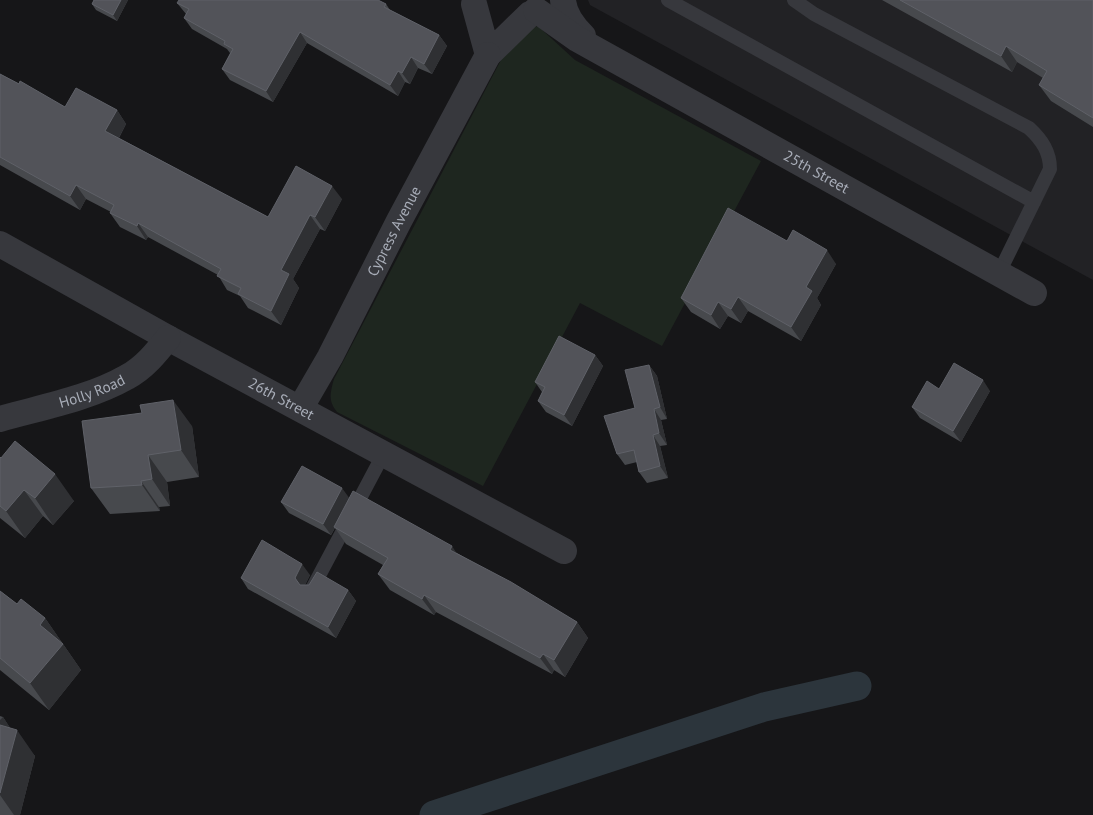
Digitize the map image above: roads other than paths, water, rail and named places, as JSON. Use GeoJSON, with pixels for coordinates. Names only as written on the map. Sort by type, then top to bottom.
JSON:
{"type":"FeatureCollection","features":[{"type":"Feature","properties":{"kind":"street","name":"25th Street"},"geometry":{"type":"LineString","coordinates":[[563,0],[563,7],[574,27],[598,50]]}},
{"type":"Feature","properties":{"kind":"street"},"geometry":{"type":"LineString","coordinates":[[472,2],[489,14],[507,18],[539,8]]}},
{"type":"Feature","properties":{"kind":"street"},"geometry":{"type":"LineString","coordinates":[[472,2],[488,55]]}},
{"type":"Feature","properties":{"kind":"street","name":"25th Street"},"geometry":{"type":"LineString","coordinates":[[539,8],[577,39],[1034,292]]}},
{"type":"Feature","properties":{"kind":"street","name":"Cypress Avenue"},"geometry":{"type":"LineString","coordinates":[[301,407],[330,357],[488,55],[539,8]]}},
{"type":"Feature","properties":{"kind":"street","name":"26th Street"},"geometry":{"type":"LineString","coordinates":[[0,244],[168,338],[301,407],[564,550]]}},
{"type":"Feature","properties":{"kind":"street","name":"Holly Road"},"geometry":{"type":"LineString","coordinates":[[0,420],[84,396],[127,377],[146,363],[168,338]]}},
{"type":"Feature","properties":{"kind":"lane"},"geometry":{"type":"LineString","coordinates":[[668,0],[1034,202]]}},
{"type":"Feature","properties":{"kind":"lane"},"geometry":{"type":"LineString","coordinates":[[794,0],[814,14],[1029,128],[1040,138],[1050,156],[1050,170],[999,273]]}},
{"type":"Feature","properties":{"kind":"lane"},"geometry":{"type":"LineString","coordinates":[[312,589],[384,453]]}},
{"type":"Feature","properties":{"kind":"waterway"},"geometry":{"type":"LineString","coordinates":[[434,815],[764,707],[857,686]]}}]}
